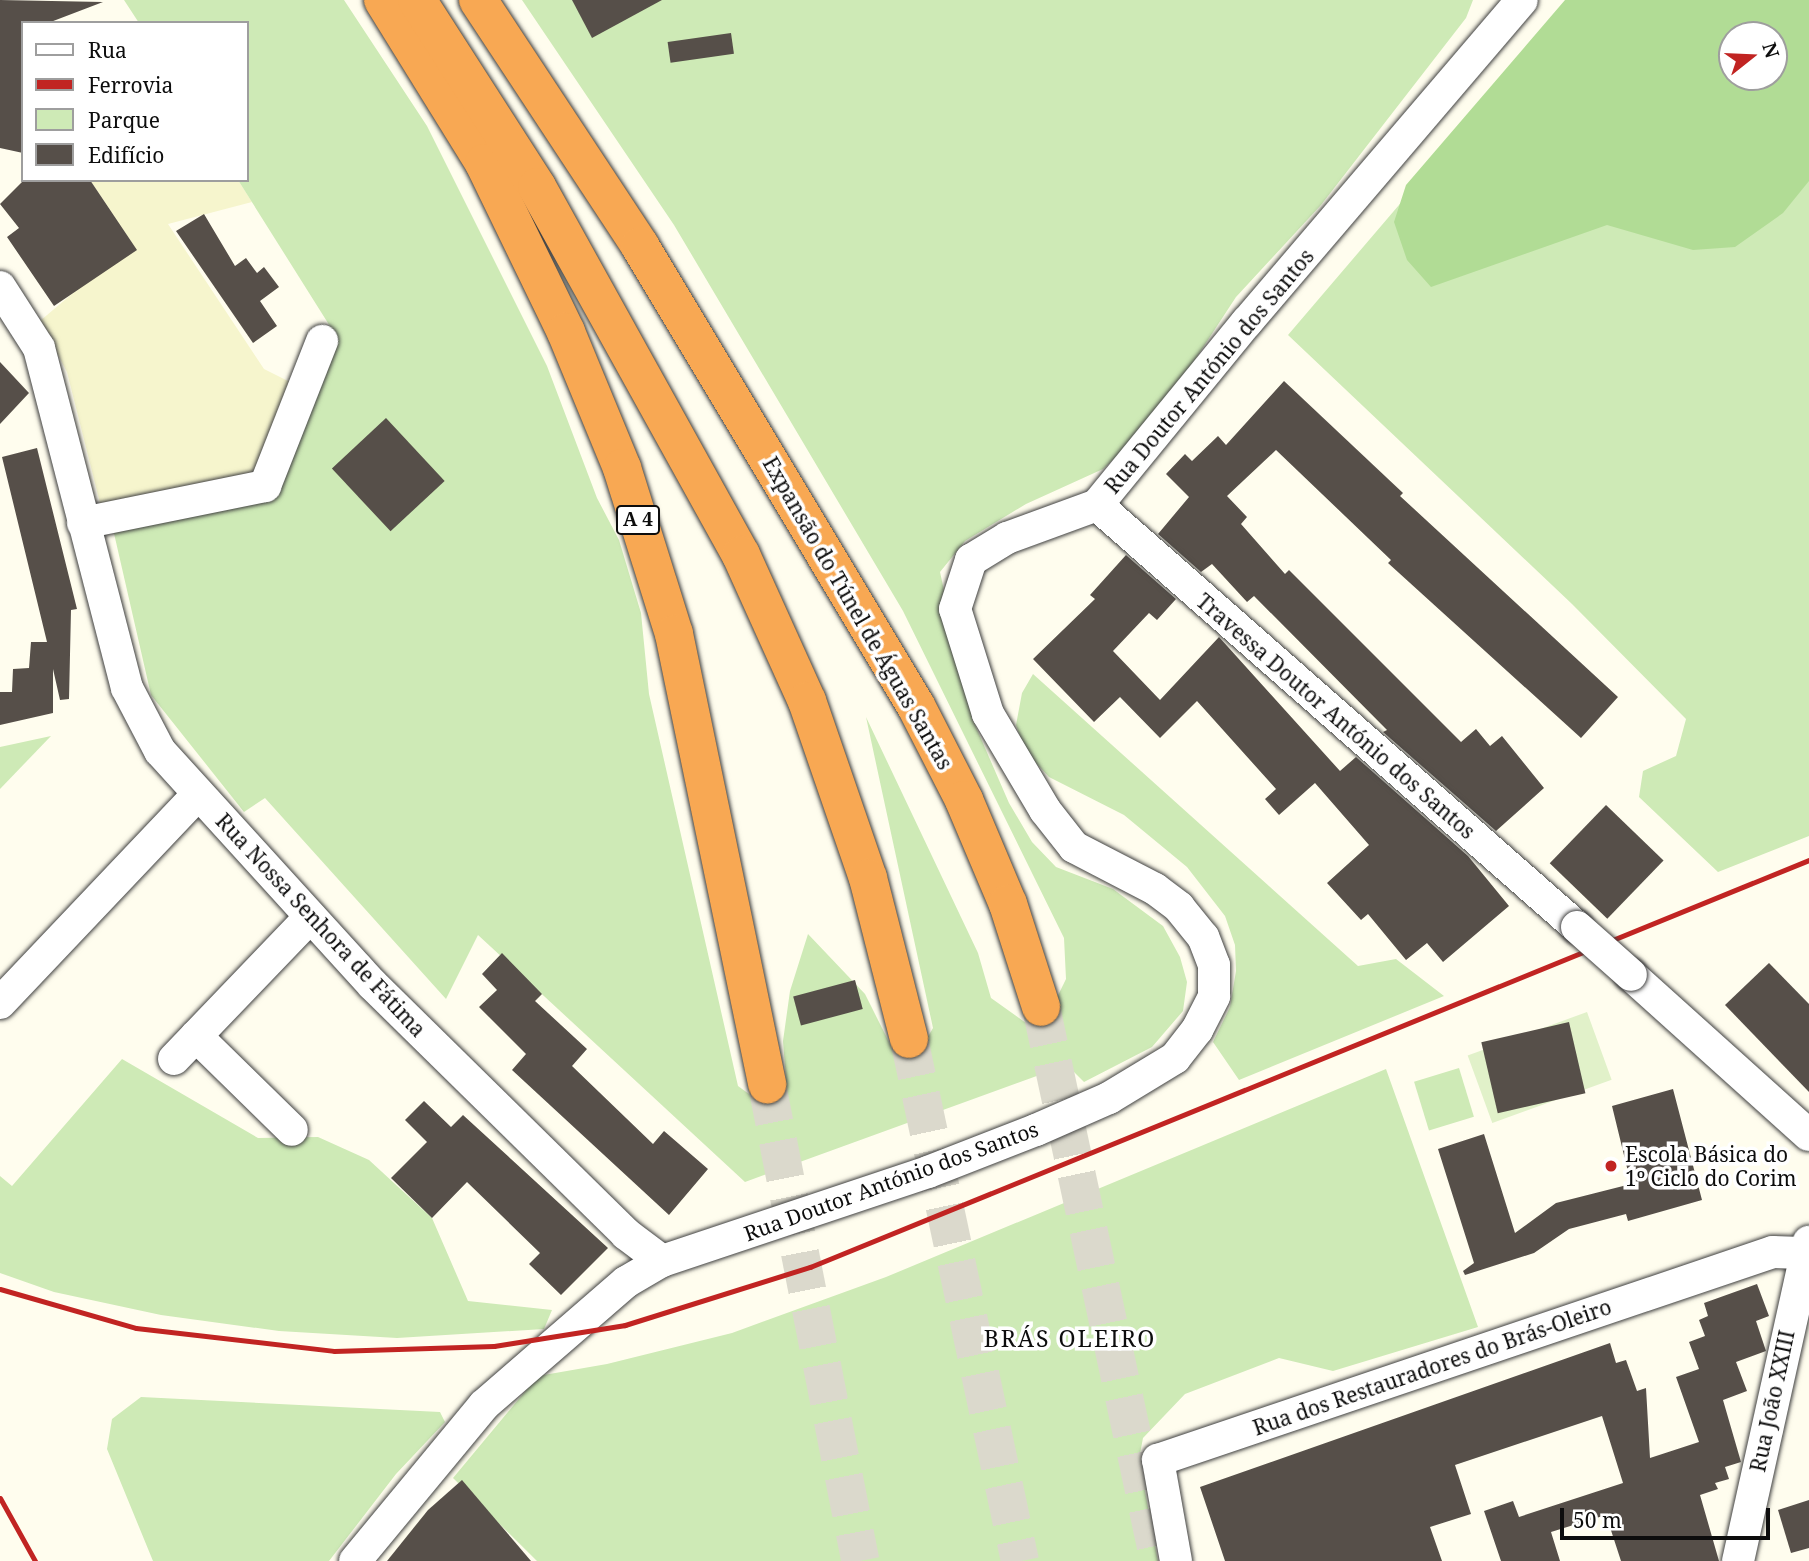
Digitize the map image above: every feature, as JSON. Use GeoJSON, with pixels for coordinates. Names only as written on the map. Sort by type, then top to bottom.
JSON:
{"type":"FeatureCollection","features":[{"type":"Feature","properties":{"kind":"highway","name":"A 4"},"geometry":{"type":"LineString","coordinates":[[383,0],[484,163],[566,332],[622,468],[674,634],[767,1085]]}},
{"type":"Feature","properties":{"kind":"highway"},"geometry":{"type":"LineString","coordinates":[[417,0],[537,187],[741,555],[811,714],[868,878],[909,1039]]}},
{"type":"Feature","properties":{"kind":"highway","name":"Expansão do Túnel de Águas Santas"},"geometry":{"type":"LineString","coordinates":[[478,0],[633,235],[855,599],[958,788],[1008,904],[1041,1007]]}},
{"type":"Feature","properties":{"kind":"street"},"geometry":{"type":"LineString","coordinates":[[1480,50],[1499,0]]}},
{"type":"Feature","properties":{"kind":"street","name":"Rua Doutor António dos Santos"},"geometry":{"type":"LineString","coordinates":[[355,1561],[484,1405],[626,1282],[662,1261],[928,1172],[1037,1130],[1110,1098],[1175,1058],[1198,1030],[1214,996],[1214,965],[1203,937],[1179,907],[1155,889],[1074,848],[1045,810],[988,714],[955,609],[971,560],[1007,538],[1097,505],[1247,322],[1522,0]]}},
{"type":"Feature","properties":{"kind":"street","name":"Rua Nossa Senhora de Fátima"},"geometry":{"type":"LineString","coordinates":[[0,287],[39,348],[83,523],[135,711],[160,751],[373,985],[626,1234],[662,1261]]}},
{"type":"Feature","properties":{"kind":"street"},"geometry":{"type":"LineString","coordinates":[[83,523],[265,486],[322,341]]}},
{"type":"Feature","properties":{"kind":"street","name":"Travessa Doutor António dos Santos"},"geometry":{"type":"LineString","coordinates":[[1097,505],[1577,926],[1809,1135]]}},
{"type":"Feature","properties":{"kind":"street"},"geometry":{"type":"LineString","coordinates":[[0,1003],[198,794]]}},
{"type":"Feature","properties":{"kind":"street"},"geometry":{"type":"LineString","coordinates":[[174,1059],[310,917]]}},
{"type":"Feature","properties":{"kind":"street"},"geometry":{"type":"LineString","coordinates":[[196,1036],[292,1130]]}},
{"type":"Feature","properties":{"kind":"street","name":"Rua dos Restauradores do Brás-Oleiro"},"geometry":{"type":"LineString","coordinates":[[1176,1561],[1158,1460],[1773,1252],[1808,1250]]}},
{"type":"Feature","properties":{"kind":"street","name":"Rua João XXIII"},"geometry":{"type":"LineString","coordinates":[[1738,1561],[1808,1250]]}},
{"type":"Feature","properties":{"kind":"green space"},"geometry":{"type":"Polygon","coordinates":[[[124,0],[344,0],[427,126],[547,366],[597,498],[619,540],[641,613],[649,694],[738,1086],[760,1102],[786,1079],[783,1041],[790,991],[808,934],[865,994],[891,1046],[926,1040],[933,1028],[866,717],[978,953],[991,998],[1026,1023],[1047,1018],[1066,979],[1064,938],[903,611],[674,225],[522,0],[1473,0],[1466,18],[1321,205],[1236,297],[1166,404],[1128,446],[1103,469],[1026,504],[965,541],[940,572],[972,718],[1009,803],[1032,842],[1056,867],[1113,889],[1163,926],[1180,957],[1187,982],[1183,1011],[1152,1047],[1084,1082],[1067,1065],[745,1182],[478,935],[446,999],[265,798],[244,812],[151,695],[113,529],[262,501],[338,339],[239,182],[248,182],[248,21],[138,21],[124,0]]]}},
{"type":"Feature","properties":{"kind":"green space"},"geometry":{"type":"Polygon","coordinates":[[[1565,0],[1809,0],[1809,181],[1783,213],[1735,247],[1693,250],[1607,225],[1431,287],[1407,260],[1394,222],[1406,185],[1565,0]]]}},
{"type":"Feature","properties":{"kind":"green space"},"geometry":{"type":"Polygon","coordinates":[[[1574,0],[1809,0],[1809,836],[1718,872],[1639,797],[1643,771],[1676,756],[1686,719],[1572,604],[1288,335],[1574,0]]]}},
{"type":"Feature","properties":{"kind":"green space"},"geometry":{"type":"Polygon","coordinates":[[[91,182],[239,182],[252,202],[168,224],[264,369],[294,384],[256,477],[117,509],[100,503],[67,372],[40,321],[132,243],[91,182]]]}},
{"type":"Feature","properties":{"kind":"green space"},"geometry":{"type":"Polygon","coordinates":[[[1033,674],[1358,966],[1396,959],[1444,996],[1239,1080],[1213,1042],[1230,1007],[1236,971],[1235,945],[1225,916],[1187,867],[1124,815],[1049,777],[1025,751],[1016,725],[1022,693],[1033,674]]]}},
{"type":"Feature","properties":{"kind":"green space"},"geometry":{"type":"Polygon","coordinates":[[[51,736],[0,789],[0,747],[51,736]]]}},
{"type":"Feature","properties":{"kind":"green space"},"geometry":{"type":"Polygon","coordinates":[[[1587,1012],[1612,1080],[1492,1123],[1468,1055],[1587,1012]]]}},
{"type":"Feature","properties":{"kind":"green space"},"geometry":{"type":"Polygon","coordinates":[[[122,1059],[258,1138],[318,1137],[369,1160],[432,1218],[468,1301],[552,1310],[544,1329],[397,1338],[279,1331],[161,1315],[54,1292],[0,1273],[0,1176],[12,1186],[122,1059]]]}},
{"type":"Feature","properties":{"kind":"green space"},"geometry":{"type":"Polygon","coordinates":[[[1459,1068],[1474,1117],[1429,1131],[1414,1082],[1459,1068]]]}},
{"type":"Feature","properties":{"kind":"green space"},"geometry":{"type":"Polygon","coordinates":[[[1386,1069],[1478,1327],[1333,1371],[1279,1358],[1185,1394],[1143,1438],[1139,1459],[1158,1561],[537,1561],[453,1478],[538,1376],[607,1364],[732,1333],[886,1277],[1386,1069]]]}},
{"type":"Feature","properties":{"kind":"green space"},"geometry":{"type":"Polygon","coordinates":[[[141,1397],[440,1412],[445,1422],[396,1474],[329,1561],[153,1561],[107,1449],[112,1419],[141,1397]]]}},
{"type":"Feature","properties":{"kind":"building"},"geometry":{"type":"Polygon","coordinates":[[[0,0],[103,2],[53,21],[21,21],[21,153],[0,148],[0,0]]]}},
{"type":"Feature","properties":{"kind":"building"},"geometry":{"type":"Polygon","coordinates":[[[572,0],[662,0],[592,38],[572,0]]]}},
{"type":"Feature","properties":{"kind":"building"},"geometry":{"type":"Polygon","coordinates":[[[731,33],[734,54],[671,63],[668,42],[731,33]]]}},
{"type":"Feature","properties":{"kind":"building"},"geometry":{"type":"Polygon","coordinates":[[[22,182],[91,182],[137,250],[54,306],[7,237],[19,228],[0,204],[22,182]]]}},
{"type":"Feature","properties":{"kind":"building"},"geometry":{"type":"Polygon","coordinates":[[[204,214],[235,266],[246,258],[257,273],[264,267],[279,287],[260,301],[277,326],[253,343],[176,231],[204,214]]]}},
{"type":"Feature","properties":{"kind":"building"},"geometry":{"type":"Polygon","coordinates":[[[0,362],[29,393],[0,424],[0,362]]]}},
{"type":"Feature","properties":{"kind":"building"},"geometry":{"type":"Polygon","coordinates":[[[1284,381],[1403,493],[1400,496],[1618,697],[1581,738],[1388,563],[1391,560],[1276,450],[1227,496],[1247,517],[1241,524],[1285,574],[1289,570],[1461,742],[1476,729],[1490,746],[1502,736],[1544,788],[1496,831],[1383,732],[1387,730],[1254,596],[1247,602],[1212,564],[1201,572],[1158,534],[1189,497],[1166,474],[1185,454],[1192,461],[1218,436],[1226,445],[1284,381]]]}},
{"type":"Feature","properties":{"kind":"building"},"geometry":{"type":"Polygon","coordinates":[[[386,418],[445,481],[391,531],[332,468],[386,418]]]}},
{"type":"Feature","properties":{"kind":"building"},"geometry":{"type":"Polygon","coordinates":[[[37,448],[77,609],[71,610],[69,699],[60,700],[53,669],[53,713],[0,725],[0,692],[12,692],[13,669],[29,668],[31,642],[47,642],[2,457],[37,448]]]}},
{"type":"Feature","properties":{"kind":"building"},"geometry":{"type":"Polygon","coordinates":[[[1126,555],[1176,599],[1157,620],[1149,613],[1113,651],[1160,700],[1219,637],[1340,771],[1356,757],[1468,856],[1509,906],[1443,962],[1427,943],[1406,960],[1368,914],[1361,920],[1327,883],[1369,845],[1315,783],[1279,815],[1265,799],[1276,789],[1197,701],[1160,738],[1120,697],[1094,722],[1033,659],[1095,599],[1090,595],[1126,555]]]}},
{"type":"Feature","properties":{"kind":"building"},"geometry":{"type":"Polygon","coordinates":[[[1606,805],[1664,861],[1607,919],[1550,863],[1606,805]]]}},
{"type":"Feature","properties":{"kind":"building"},"geometry":{"type":"Polygon","coordinates":[[[502,953],[542,994],[535,1001],[587,1049],[572,1066],[653,1144],[664,1131],[708,1169],[669,1215],[512,1070],[526,1054],[479,1007],[497,990],[482,974],[502,953]]]}},
{"type":"Feature","properties":{"kind":"building"},"geometry":{"type":"Polygon","coordinates":[[[1769,963],[1809,1004],[1809,1092],[1725,1005],[1769,963]]]}},
{"type":"Feature","properties":{"kind":"building"},"geometry":{"type":"Polygon","coordinates":[[[855,980],[863,1009],[801,1026],[793,997],[855,980]]]}},
{"type":"Feature","properties":{"kind":"building"},"geometry":{"type":"Polygon","coordinates":[[[1569,1022],[1585,1093],[1498,1113],[1481,1042],[1569,1022]]]}},
{"type":"Feature","properties":{"kind":"building"},"geometry":{"type":"Polygon","coordinates":[[[1673,1089],[1702,1200],[1628,1221],[1626,1214],[1569,1229],[1534,1253],[1465,1275],[1463,1271],[1474,1263],[1438,1149],[1484,1134],[1515,1233],[1556,1203],[1631,1184],[1612,1106],[1673,1089]]]}},
{"type":"Feature","properties":{"kind":"building"},"geometry":{"type":"Polygon","coordinates":[[[424,1101],[451,1127],[463,1115],[608,1248],[561,1295],[529,1264],[540,1253],[467,1182],[432,1218],[391,1178],[427,1142],[405,1120],[424,1101]]]}},
{"type":"Feature","properties":{"kind":"building"},"geometry":{"type":"Polygon","coordinates":[[[1757,1284],[1769,1316],[1756,1321],[1766,1351],[1736,1362],[1747,1391],[1723,1400],[1741,1462],[1725,1467],[1729,1479],[1715,1483],[1718,1489],[1700,1495],[1719,1561],[1621,1561],[1606,1515],[1551,1532],[1560,1561],[1501,1561],[1484,1511],[1513,1501],[1519,1517],[1623,1483],[1602,1416],[1455,1465],[1471,1514],[1430,1527],[1442,1561],[1225,1561],[1200,1487],[1610,1343],[1616,1363],[1626,1360],[1637,1391],[1646,1388],[1650,1458],[1699,1442],[1676,1377],[1699,1369],[1689,1342],[1705,1336],[1699,1320],[1708,1316],[1704,1303],[1757,1284]]]}},
{"type":"Feature","properties":{"kind":"building"},"geometry":{"type":"Polygon","coordinates":[[[462,1480],[531,1561],[387,1561],[428,1510],[462,1480]]]}},
{"type":"Feature","properties":{"kind":"building"},"geometry":{"type":"Polygon","coordinates":[[[1809,1500],[1809,1548],[1791,1553],[1778,1510],[1809,1500]]]}},
{"type":"Feature","properties":{"kind":"tunnel"},"geometry":{"type":"LineString","coordinates":[[1041,1007],[1159,1561]]}},
{"type":"Feature","properties":{"kind":"tunnel"},"geometry":{"type":"LineString","coordinates":[[909,1039],[1020,1561]]}},
{"type":"Feature","properties":{"kind":"tunnel"},"geometry":{"type":"LineString","coordinates":[[767,1085],[860,1561]]}},
{"type":"Feature","properties":{"kind":"railway"},"geometry":{"type":"LineString","coordinates":[[0,1289],[136,1328],[334,1351],[494,1346],[625,1325],[810,1267],[1809,860]]}},
{"type":"Feature","properties":{"kind":"railway"},"geometry":{"type":"LineString","coordinates":[[0,1498],[35,1561]]}},
{"type":"Feature","properties":{"kind":"place","name":"Escola Básica do 1º Ciclo do Corim"},"geometry":{"type":"Point","coordinates":[1611,1166]}},
{"type":"Feature","properties":{"kind":"district","name":"BRÁS OLEIRO"},"geometry":{"type":"Point","coordinates":[1070,1338]}}]}
